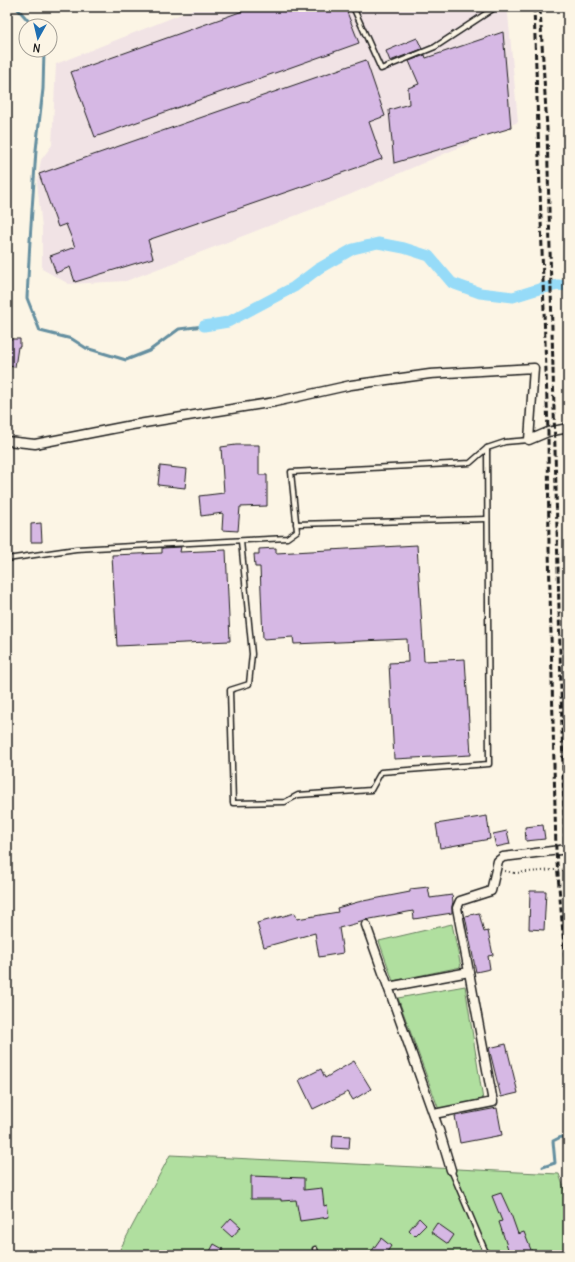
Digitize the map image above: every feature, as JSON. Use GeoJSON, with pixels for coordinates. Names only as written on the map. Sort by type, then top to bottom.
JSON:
{"type":"FeatureCollection","features":[{"type":"Feature","properties":{"kind":"street"},"geometry":{"type":"LineString","coordinates":[[7,441],[35,444],[132,425],[275,402],[351,385],[430,374],[534,368],[529,440],[548,432],[568,428]]}},
{"type":"Feature","properties":{"kind":"street"},"geometry":{"type":"LineString","coordinates":[[434,1114],[493,1102],[457,908],[460,901],[490,891],[498,860],[503,857],[568,849]]}},
{"type":"Feature","properties":{"kind":"street"},"geometry":{"type":"LineString","coordinates":[[366,925],[434,1114],[452,1170]]}},
{"type":"Feature","properties":{"kind":"street"},"geometry":{"type":"LineString","coordinates":[[388,986],[469,972]]}},
{"type":"Feature","properties":{"kind":"lane"},"geometry":{"type":"LineString","coordinates":[[353,7],[381,69],[435,47],[496,7]]}},
{"type":"Feature","properties":{"kind":"lane"},"geometry":{"type":"LineString","coordinates":[[7,559],[76,549],[287,538],[297,531],[291,472],[470,463],[487,448],[505,442],[529,440]]}},
{"type":"Feature","properties":{"kind":"lane"},"geometry":{"type":"LineString","coordinates":[[241,541],[252,654],[249,684],[230,690],[234,803],[285,802],[298,795],[371,790],[381,772],[489,764],[487,448]]}},
{"type":"Feature","properties":{"kind":"lane"},"geometry":{"type":"LineString","coordinates":[[296,524],[487,519]]}},
{"type":"Feature","properties":{"kind":"lane"},"geometry":{"type":"LineString","coordinates":[[452,1170],[487,1255]]}},
{"type":"Feature","properties":{"kind":"lane"},"geometry":{"type":"LineString","coordinates":[[315,1249],[317,1255]]}},
{"type":"Feature","properties":{"kind":"path"},"geometry":{"type":"LineString","coordinates":[[514,873],[568,869]]}},
{"type":"Feature","properties":{"kind":"shaded area"},"geometry":{"type":"Polygon","coordinates":[[[199,7],[506,7],[508,14],[518,122],[349,195],[126,281],[69,284],[42,269],[42,228],[37,182],[41,160],[52,145],[56,64],[199,7]]]}},
{"type":"Feature","properties":{"kind":"green space"},"geometry":{"type":"Polygon","coordinates":[[[452,924],[461,967],[393,981],[379,941],[452,924]]]}},
{"type":"Feature","properties":{"kind":"green space"},"geometry":{"type":"Polygon","coordinates":[[[465,986],[483,1100],[439,1110],[398,998],[465,986]]]}},
{"type":"Feature","properties":{"kind":"green space"},"geometry":{"type":"Polygon","coordinates":[[[170,1155],[559,1174],[568,1199],[568,1255],[117,1255],[170,1155]]]}},
{"type":"Feature","properties":{"kind":"building"},"geometry":{"type":"Polygon","coordinates":[[[254,7],[345,7],[359,43],[95,137],[71,72],[254,7]]]}},
{"type":"Feature","properties":{"kind":"building"},"geometry":{"type":"Polygon","coordinates":[[[503,32],[511,128],[394,163],[389,110],[409,104],[408,88],[419,84],[409,61],[425,55],[426,58],[503,32]]]}},
{"type":"Feature","properties":{"kind":"building"},"geometry":{"type":"Polygon","coordinates":[[[417,38],[422,49],[390,61],[386,51],[417,38]]]}},
{"type":"Feature","properties":{"kind":"building"},"geometry":{"type":"Polygon","coordinates":[[[366,60],[385,116],[369,122],[382,159],[148,240],[153,258],[75,282],[70,267],[56,273],[50,256],[75,247],[66,224],[58,227],[39,174],[366,60]]]}},
{"type":"Feature","properties":{"kind":"building"},"geometry":{"type":"Polygon","coordinates":[[[7,339],[20,339],[20,347],[18,347],[15,367],[7,366],[7,339]]]}},
{"type":"Feature","properties":{"kind":"building"},"geometry":{"type":"Polygon","coordinates":[[[236,445],[259,445],[259,475],[267,475],[267,506],[240,507],[238,531],[222,530],[223,513],[201,516],[199,496],[224,493],[221,447],[236,445]]]}},
{"type":"Feature","properties":{"kind":"building"},"geometry":{"type":"Polygon","coordinates":[[[160,466],[187,469],[185,488],[158,485],[160,466]]]}},
{"type":"Feature","properties":{"kind":"building"},"geometry":{"type":"Polygon","coordinates":[[[41,523],[42,542],[31,542],[31,524],[41,523]]]}},
{"type":"Feature","properties":{"kind":"building"},"geometry":{"type":"Polygon","coordinates":[[[417,545],[424,661],[465,659],[471,755],[394,759],[389,663],[408,662],[407,639],[294,644],[293,637],[263,639],[260,567],[255,567],[254,554],[259,554],[259,549],[276,548],[276,553],[417,545]]]}},
{"type":"Feature","properties":{"kind":"building"},"geometry":{"type":"Polygon","coordinates":[[[181,547],[180,552],[226,550],[230,641],[117,646],[112,555],[162,553],[162,548],[181,547]]]}},
{"type":"Feature","properties":{"kind":"building"},"geometry":{"type":"Polygon","coordinates":[[[487,816],[490,839],[440,848],[436,824],[487,816]]]}},
{"type":"Feature","properties":{"kind":"building"},"geometry":{"type":"Polygon","coordinates":[[[543,825],[545,839],[526,841],[525,827],[543,825]]]}},
{"type":"Feature","properties":{"kind":"building"},"geometry":{"type":"Polygon","coordinates":[[[507,831],[510,844],[496,847],[493,834],[507,831]]]}},
{"type":"Feature","properties":{"kind":"building"},"geometry":{"type":"Polygon","coordinates":[[[428,887],[430,898],[452,895],[452,913],[414,919],[413,911],[365,920],[339,928],[343,953],[319,957],[315,933],[264,947],[257,923],[295,913],[297,919],[338,912],[337,908],[358,902],[410,892],[410,889],[428,887]]]}},
{"type":"Feature","properties":{"kind":"building"},"geometry":{"type":"Polygon","coordinates":[[[530,891],[546,891],[544,930],[529,929],[530,891]]]}},
{"type":"Feature","properties":{"kind":"building"},"geometry":{"type":"Polygon","coordinates":[[[479,913],[484,932],[488,931],[493,955],[488,956],[490,969],[476,972],[465,916],[479,913]]]}},
{"type":"Feature","properties":{"kind":"building"},"geometry":{"type":"Polygon","coordinates":[[[506,1044],[518,1093],[501,1097],[489,1048],[506,1044]]]}},
{"type":"Feature","properties":{"kind":"building"},"geometry":{"type":"Polygon","coordinates":[[[354,1061],[371,1089],[353,1100],[348,1092],[313,1109],[299,1080],[321,1069],[325,1078],[354,1061]]]}},
{"type":"Feature","properties":{"kind":"building"},"geometry":{"type":"Polygon","coordinates":[[[497,1108],[502,1135],[460,1143],[455,1116],[497,1108]]]}},
{"type":"Feature","properties":{"kind":"building"},"geometry":{"type":"Polygon","coordinates":[[[333,1135],[350,1136],[349,1149],[332,1148],[333,1135]]]}},
{"type":"Feature","properties":{"kind":"building"},"geometry":{"type":"Polygon","coordinates":[[[251,1176],[304,1178],[304,1190],[322,1188],[324,1206],[327,1205],[329,1217],[300,1221],[296,1200],[281,1201],[281,1199],[251,1199],[251,1176]]]}},
{"type":"Feature","properties":{"kind":"building"},"geometry":{"type":"Polygon","coordinates":[[[501,1193],[518,1234],[524,1232],[533,1255],[510,1255],[499,1222],[502,1221],[492,1196],[501,1193]]]}},
{"type":"Feature","properties":{"kind":"building"},"geometry":{"type":"Polygon","coordinates":[[[231,1218],[241,1227],[232,1237],[222,1228],[231,1218]]]}},
{"type":"Feature","properties":{"kind":"building"},"geometry":{"type":"Polygon","coordinates":[[[419,1218],[426,1225],[415,1236],[409,1230],[419,1218]]]}},
{"type":"Feature","properties":{"kind":"building"},"geometry":{"type":"Polygon","coordinates":[[[437,1223],[454,1235],[448,1244],[431,1232],[437,1223]]]}},
{"type":"Feature","properties":{"kind":"building"},"geometry":{"type":"Polygon","coordinates":[[[381,1238],[391,1246],[385,1255],[369,1255],[381,1238]]]}},
{"type":"Feature","properties":{"kind":"building"},"geometry":{"type":"Polygon","coordinates":[[[214,1244],[223,1249],[220,1255],[208,1255],[214,1244]]]}},
{"type":"Feature","properties":{"kind":"waterway"},"geometry":{"type":"LineString","coordinates":[[16,7],[26,18]]}},
{"type":"Feature","properties":{"kind":"waterway"},"geometry":{"type":"LineString","coordinates":[[44,58],[43,89],[36,150],[27,298],[40,331],[72,339],[86,348],[126,360],[149,351],[179,329],[204,326]]}},
{"type":"Feature","properties":{"kind":"waterway"},"geometry":{"type":"LineString","coordinates":[[204,326],[228,322],[294,287],[318,269],[353,249],[378,243],[404,248],[429,256],[452,283],[480,293],[513,297],[558,285],[568,286]]}},
{"type":"Feature","properties":{"kind":"waterway"},"geometry":{"type":"LineString","coordinates":[[543,1167],[555,1163],[553,1141],[561,1137],[568,1138]]}},
{"type":"Feature","properties":{"kind":"railway"},"geometry":{"type":"LineString","coordinates":[[534,7],[548,432],[549,548],[556,851],[568,992]]}},
{"type":"Feature","properties":{"kind":"railway"},"geometry":{"type":"LineString","coordinates":[[540,9],[547,129],[565,849],[568,896]]}}]}
